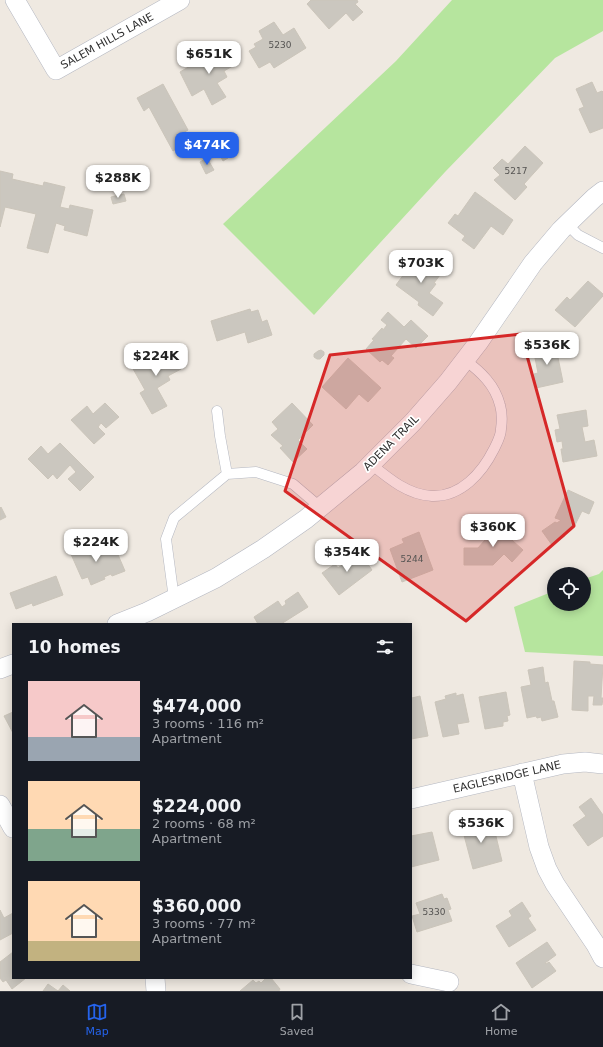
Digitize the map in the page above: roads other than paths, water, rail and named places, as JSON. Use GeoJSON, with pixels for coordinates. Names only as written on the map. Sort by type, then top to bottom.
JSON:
{"type":"FeatureCollection","features":[{"type":"Feature","properties":{"kind":"street","name":"SALEM HILLS LANE"},"geometry":{"type":"LineString","coordinates":[[15,0],[56,70],[180,0]]}},
{"type":"Feature","properties":{"kind":"street","name":"ADENA TRAIL"},"geometry":{"type":"LineString","coordinates":[[120,623],[147,612],[216,578],[263,549],[306,519],[363,472],[413,422],[466,360],[533,263],[561,230],[603,191]]}},
{"type":"Feature","properties":{"kind":"street"},"geometry":{"type":"LineString","coordinates":[[0,669],[12,664]]}},
{"type":"Feature","properties":{"kind":"street","name":"EAGLESRIDGE LANE"},"geometry":{"type":"LineString","coordinates":[[412,799],[563,764],[585,762],[603,764]]}},
{"type":"Feature","properties":{"kind":"street"},"geometry":{"type":"LineString","coordinates":[[522,773],[539,847],[547,869],[555,884],[596,945],[603,958]]}},
{"type":"Feature","properties":{"kind":"street"},"geometry":{"type":"LineString","coordinates":[[0,805],[12,826]]}},
{"type":"Feature","properties":{"kind":"street"},"geometry":{"type":"LineString","coordinates":[[412,974],[449,982]]}},
{"type":"Feature","properties":{"kind":"street"},"geometry":{"type":"LineString","coordinates":[[156,979],[156,991]]}},
{"type":"Feature","properties":{"kind":"lane"},"geometry":{"type":"LineString","coordinates":[[567,224],[578,235],[603,248]]}},
{"type":"Feature","properties":{"kind":"lane"},"geometry":{"type":"LineString","coordinates":[[371,464],[390,479],[405,488],[430,496],[443,495],[453,492],[465,486],[476,476],[488,460],[502,430],[500,405],[489,381],[480,371],[466,360]]}},
{"type":"Feature","properties":{"kind":"lane"},"geometry":{"type":"LineString","coordinates":[[217,411],[227,474]]}},
{"type":"Feature","properties":{"kind":"lane"},"geometry":{"type":"LineString","coordinates":[[174,599],[166,539],[174,518],[227,474],[256,472],[293,484],[320,507]]}}]}
